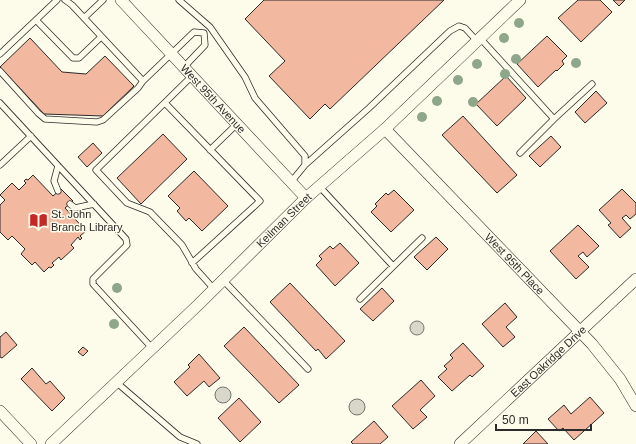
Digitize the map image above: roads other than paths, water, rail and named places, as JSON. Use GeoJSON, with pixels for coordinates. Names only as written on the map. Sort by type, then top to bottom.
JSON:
{"type":"FeatureCollection","features":[{"type":"Feature","properties":{"kind":"street","name":"West 95th Avenue"},"geometry":{"type":"LineString","coordinates":[[121,0],[306,198]]}},
{"type":"Feature","properties":{"kind":"street","name":"Keilman Street"},"geometry":{"type":"LineString","coordinates":[[51,444],[214,289],[306,198],[385,128],[520,0]]}},
{"type":"Feature","properties":{"kind":"street","name":"West 95th Place"},"geometry":{"type":"LineString","coordinates":[[385,128],[581,332],[612,368],[636,406]]}},
{"type":"Feature","properties":{"kind":"street","name":"East Oakridge Drive"},"geometry":{"type":"LineString","coordinates":[[460,444],[636,279]]}},
{"type":"Feature","properties":{"kind":"street"},"geometry":{"type":"LineString","coordinates":[[0,411],[31,444]]}},
{"type":"Feature","properties":{"kind":"lane"},"geometry":{"type":"LineString","coordinates":[[0,54],[57,0]]}},
{"type":"Feature","properties":{"kind":"lane"},"geometry":{"type":"LineString","coordinates":[[66,0],[143,81]]}},
{"type":"Feature","properties":{"kind":"lane"},"geometry":{"type":"LineString","coordinates":[[84,18],[102,0]]}},
{"type":"Feature","properties":{"kind":"lane"},"geometry":{"type":"LineString","coordinates":[[179,0],[210,27],[245,76],[256,98],[305,156],[305,165]]}},
{"type":"Feature","properties":{"kind":"lane"},"geometry":{"type":"LineString","coordinates":[[36,20],[73,58],[79,58],[101,36]]}},
{"type":"Feature","properties":{"kind":"lane"},"geometry":{"type":"LineString","coordinates":[[291,182],[305,165],[369,108],[450,31],[459,26],[464,28],[478,40],[554,119]]}},
{"type":"Feature","properties":{"kind":"lane"},"geometry":{"type":"LineString","coordinates":[[184,67],[205,45],[204,33],[210,27]]}},
{"type":"Feature","properties":{"kind":"lane"},"geometry":{"type":"LineString","coordinates":[[0,71],[45,119],[97,122],[103,120],[138,88],[143,81],[194,32],[204,33]]}},
{"type":"Feature","properties":{"kind":"lane"},"geometry":{"type":"LineString","coordinates":[[192,76],[96,170],[127,203],[150,212],[182,245],[196,269],[214,289]]}},
{"type":"Feature","properties":{"kind":"lane"},"geometry":{"type":"LineString","coordinates":[[520,153],[592,84]]}},
{"type":"Feature","properties":{"kind":"lane"},"geometry":{"type":"LineString","coordinates":[[165,102],[260,201],[192,263]]}},
{"type":"Feature","properties":{"kind":"lane"},"geometry":{"type":"LineString","coordinates":[[1,105],[126,239],[127,245],[92,279],[93,284],[152,348]]}},
{"type":"Feature","properties":{"kind":"lane"},"geometry":{"type":"LineString","coordinates":[[210,150],[237,124]]}},
{"type":"Feature","properties":{"kind":"lane"},"geometry":{"type":"LineString","coordinates":[[0,165],[31,136]]}},
{"type":"Feature","properties":{"kind":"lane"},"geometry":{"type":"LineString","coordinates":[[58,166],[54,182],[58,191]]}},
{"type":"Feature","properties":{"kind":"lane"},"geometry":{"type":"LineString","coordinates":[[319,186],[394,266]]}},
{"type":"Feature","properties":{"kind":"lane"},"geometry":{"type":"LineString","coordinates":[[70,204],[75,208],[94,204]]}},
{"type":"Feature","properties":{"kind":"lane"},"geometry":{"type":"LineString","coordinates":[[360,299],[422,238]]}},
{"type":"Feature","properties":{"kind":"lane"},"geometry":{"type":"LineString","coordinates":[[223,280],[308,369]]}},
{"type":"Feature","properties":{"kind":"lane"},"geometry":{"type":"LineString","coordinates":[[116,382],[180,437],[197,444]]}},
{"type":"Feature","properties":{"kind":"place","name":"St. John Branch Library"},"geometry":{"type":"Point","coordinates":[38,220]}}]}
